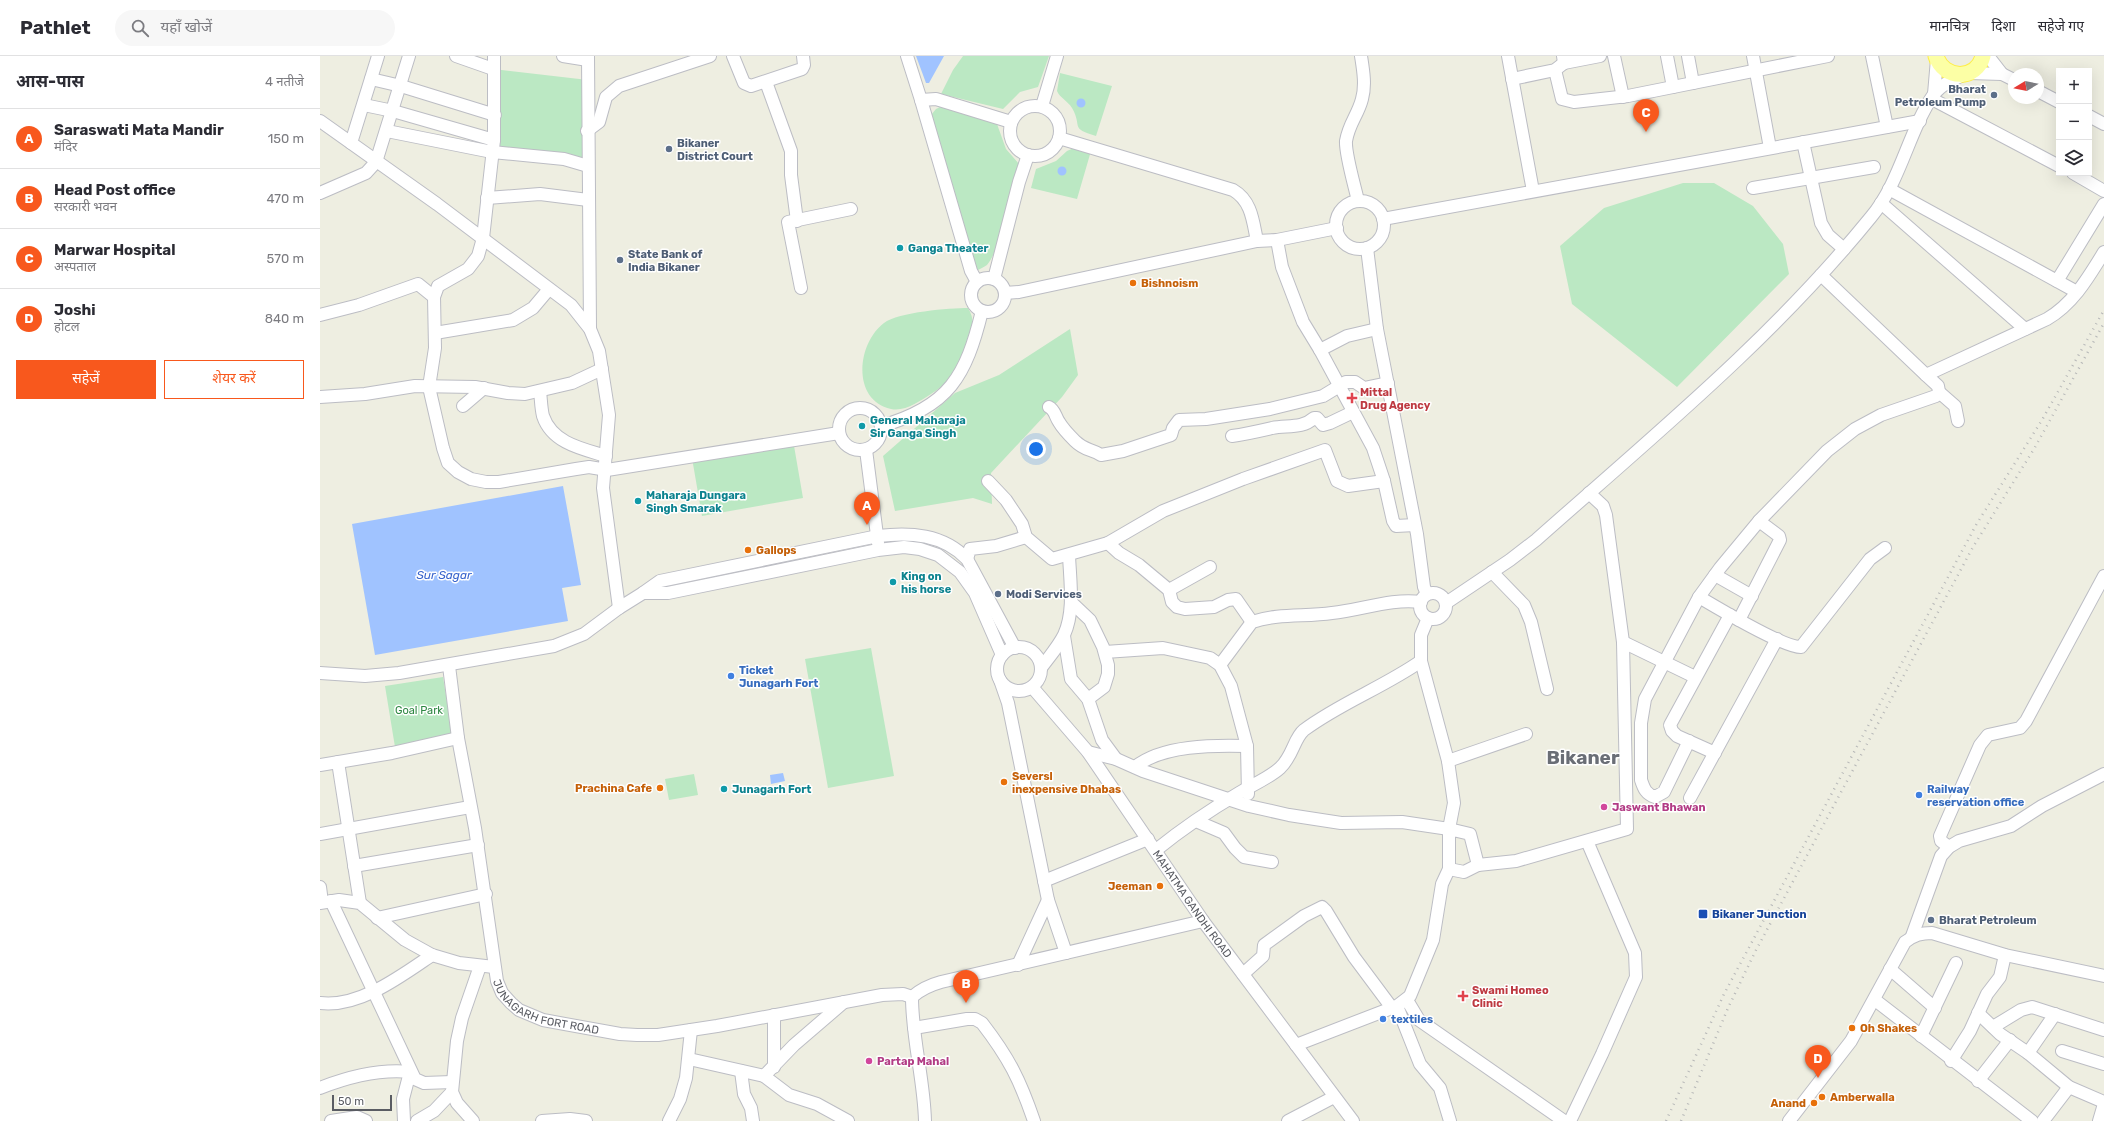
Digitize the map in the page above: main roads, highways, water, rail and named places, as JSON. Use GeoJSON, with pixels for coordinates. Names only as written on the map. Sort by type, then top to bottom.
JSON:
{"type":"FeatureCollection","features":[{"type":"Feature","properties":{"kind":"main road"},"geometry":{"type":"LineString","coordinates":[[1936,57],[1947,71],[1966,74],[1976,68],[1983,56]]}},
{"type":"Feature","properties":{"kind":"water"},"geometry":{"type":"Polygon","coordinates":[[[916,56],[944,56],[929,83],[926,83],[916,56]]]}},
{"type":"Feature","properties":{"kind":"water"},"geometry":{"type":"Polygon","coordinates":[[[1079,99],[1083,99],[1085,103],[1083,107],[1079,107],[1077,105],[1077,101],[1079,99]]]}},
{"type":"Feature","properties":{"kind":"water"},"geometry":{"type":"Polygon","coordinates":[[[1060,167],[1064,167],[1066,171],[1064,175],[1060,175],[1058,173],[1058,169],[1060,167]]]}},
{"type":"Feature","properties":{"kind":"water","name":"Sur Sagar"},"geometry":{"type":"Polygon","coordinates":[[[563,486],[581,585],[562,588],[568,621],[375,655],[352,524],[563,486]]]}},
{"type":"Feature","properties":{"kind":"water"},"geometry":{"type":"Polygon","coordinates":[[[783,773],[785,781],[771,784],[770,775],[783,773]]]}},
{"type":"Feature","properties":{"kind":"railway"},"geometry":{"type":"LineString","coordinates":[[1666,1121],[1724,994],[1976,525],[2042,420],[2104,310]]}},
{"type":"Feature","properties":{"kind":"railway"},"geometry":{"type":"LineString","coordinates":[[1681,1121],[1728,1008],[1755,952],[1973,547],[2034,449],[2104,323]]}},
{"type":"Feature","properties":{"kind":"place","name":"Bharat Petroleum Pump"},"geometry":{"type":"Point","coordinates":[1994,95]}},
{"type":"Feature","properties":{"kind":"place","name":"Marwar Hospital"},"geometry":{"type":"Point","coordinates":[1646,132]}},
{"type":"Feature","properties":{"kind":"place","name":"Bikaner District Court"},"geometry":{"type":"Point","coordinates":[669,149]}},
{"type":"Feature","properties":{"kind":"place","name":"Ganga Theater"},"geometry":{"type":"Point","coordinates":[900,248]}},
{"type":"Feature","properties":{"kind":"place","name":"State Bank of India Bikaner"},"geometry":{"type":"Point","coordinates":[620,260]}},
{"type":"Feature","properties":{"kind":"place","name":"Bishnoism"},"geometry":{"type":"Point","coordinates":[1133,283]}},
{"type":"Feature","properties":{"kind":"place","name":"Mittal Drug Agency"},"geometry":{"type":"Point","coordinates":[1352,398]}},
{"type":"Feature","properties":{"kind":"place","name":"General Maharaja Sir Ganga Singh"},"geometry":{"type":"Point","coordinates":[862,426]}},
{"type":"Feature","properties":{"kind":"place","name":"Maharaja Dungara Singh Smarak"},"geometry":{"type":"Point","coordinates":[638,501]}},
{"type":"Feature","properties":{"kind":"place","name":"Saraswati Mata Mandir"},"geometry":{"type":"Point","coordinates":[867,525]}},
{"type":"Feature","properties":{"kind":"place","name":"Gallops"},"geometry":{"type":"Point","coordinates":[748,550]}},
{"type":"Feature","properties":{"kind":"place","name":"King on his horse"},"geometry":{"type":"Point","coordinates":[893,582]}},
{"type":"Feature","properties":{"kind":"place","name":"Modi Services"},"geometry":{"type":"Point","coordinates":[998,594]}},
{"type":"Feature","properties":{"kind":"place","name":"Ticket Junagarh Fort"},"geometry":{"type":"Point","coordinates":[731,676]}},
{"type":"Feature","properties":{"kind":"place","name":"Seversl inexpensive Dhabas"},"geometry":{"type":"Point","coordinates":[1004,782]}},
{"type":"Feature","properties":{"kind":"place","name":"Prachina Cafe"},"geometry":{"type":"Point","coordinates":[660,788]}},
{"type":"Feature","properties":{"kind":"place","name":"Junagarh Fort"},"geometry":{"type":"Point","coordinates":[724,789]}},
{"type":"Feature","properties":{"kind":"place","name":"Railway reservation office"},"geometry":{"type":"Point","coordinates":[1919,795]}},
{"type":"Feature","properties":{"kind":"place","name":"Jaswant Bhawan"},"geometry":{"type":"Point","coordinates":[1604,807]}},
{"type":"Feature","properties":{"kind":"place","name":"Jeeman"},"geometry":{"type":"Point","coordinates":[1160,886]}},
{"type":"Feature","properties":{"kind":"place","name":"Bikaner Junction"},"geometry":{"type":"Point","coordinates":[1703,914]}},
{"type":"Feature","properties":{"kind":"place","name":"Bharat Petroleum"},"geometry":{"type":"Point","coordinates":[1931,920]}},
{"type":"Feature","properties":{"kind":"place","name":"Swami Homeo Clinic"},"geometry":{"type":"Point","coordinates":[1463,996]}},
{"type":"Feature","properties":{"kind":"place","name":"Head Post office"},"geometry":{"type":"Point","coordinates":[966,1003]}},
{"type":"Feature","properties":{"kind":"place","name":"textiles"},"geometry":{"type":"Point","coordinates":[1383,1019]}},
{"type":"Feature","properties":{"kind":"place","name":"Oh Shakes"},"geometry":{"type":"Point","coordinates":[1852,1028]}},
{"type":"Feature","properties":{"kind":"place","name":"Partap Mahal"},"geometry":{"type":"Point","coordinates":[869,1061]}},
{"type":"Feature","properties":{"kind":"place","name":"Joshi"},"geometry":{"type":"Point","coordinates":[1818,1078]}},
{"type":"Feature","properties":{"kind":"place","name":"Amberwalla"},"geometry":{"type":"Point","coordinates":[1822,1097]}},
{"type":"Feature","properties":{"kind":"place","name":"Anand"},"geometry":{"type":"Point","coordinates":[1814,1103]}},
{"type":"Feature","properties":{"kind":"district","name":"Bikaner"},"geometry":{"type":"Point","coordinates":[1583,757]}},
{"type":"Feature","properties":{"kind":"park label","name":"Goal Park"},"geometry":{"type":"Point","coordinates":[419,710]}}]}
